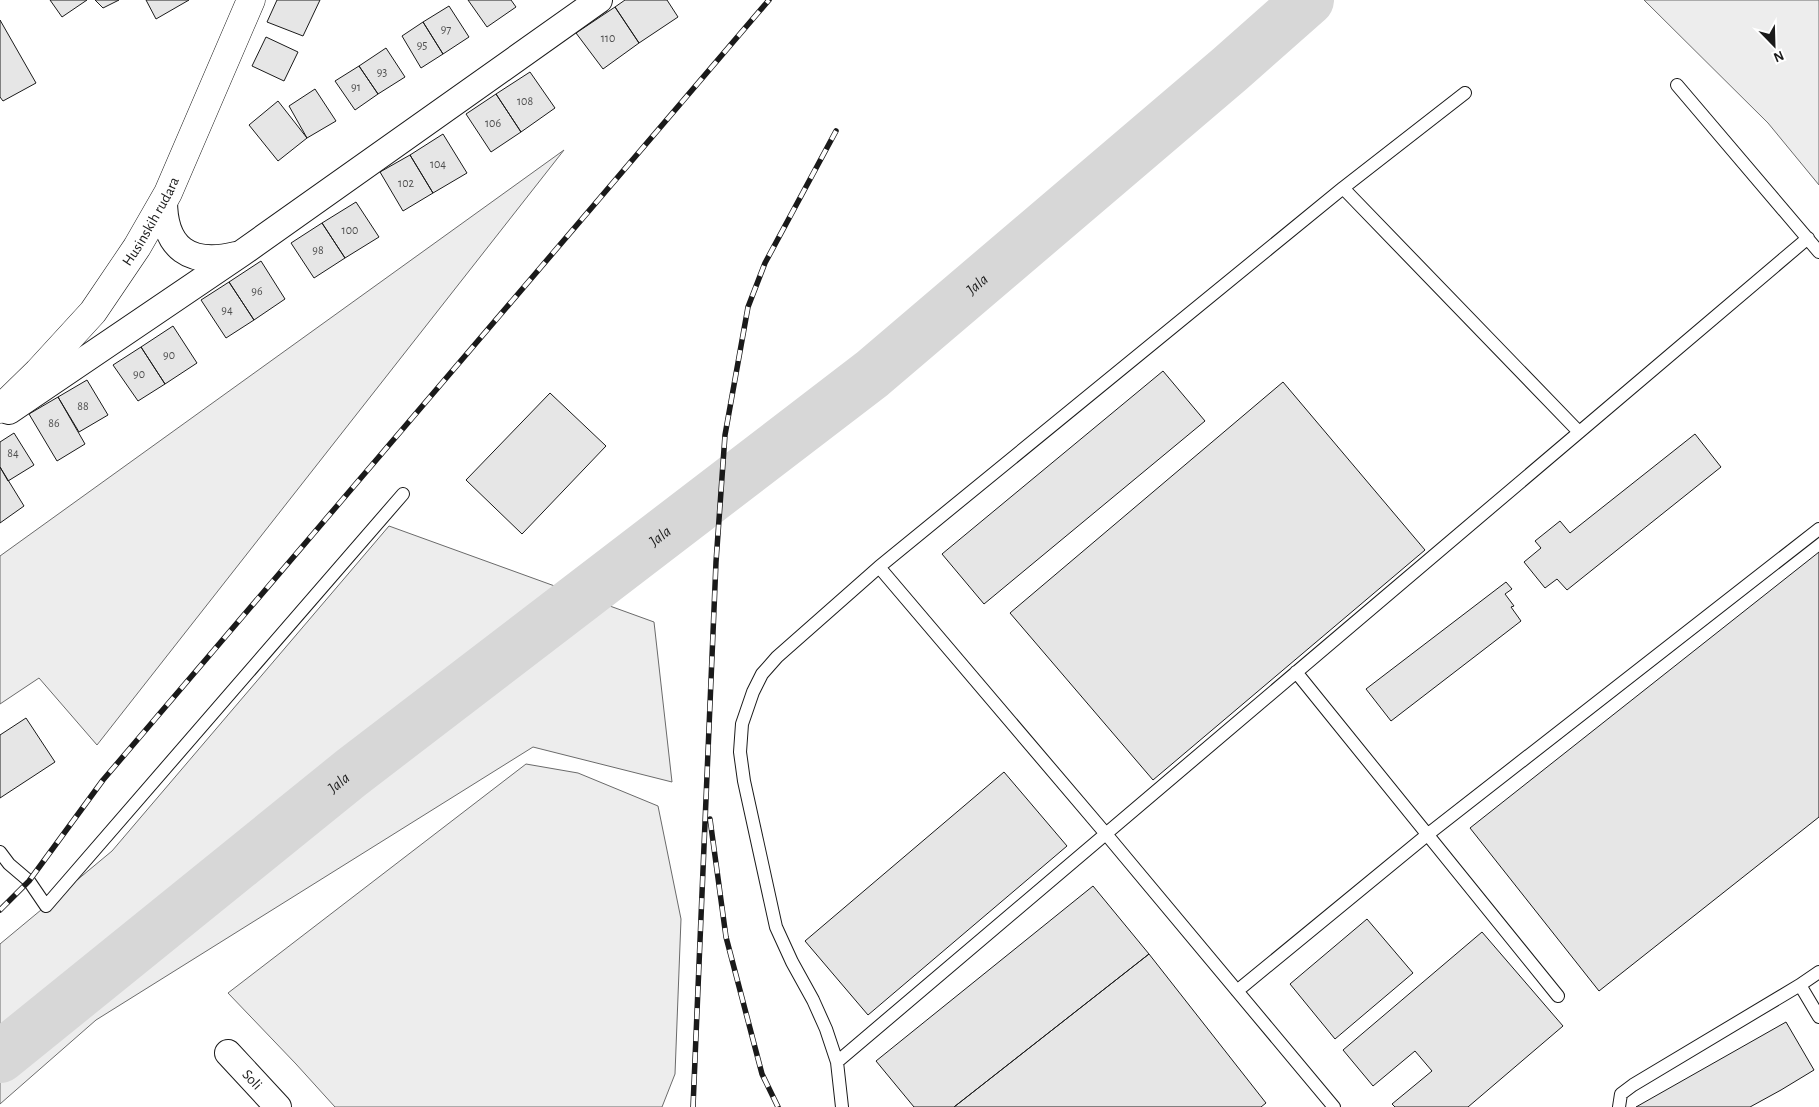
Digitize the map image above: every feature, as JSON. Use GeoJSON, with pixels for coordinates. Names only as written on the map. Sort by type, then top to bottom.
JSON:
{"type":"FeatureCollection","features":[{"type":"Feature","properties":{"kind":"main road","name":"Husinskih rudara"},"geometry":{"type":"LineString","coordinates":[[0,409],[38,372],[93,312],[137,247],[164,200],[251,0]]}},
{"type":"Feature","properties":{"kind":"street"},"geometry":{"type":"LineString","coordinates":[[0,417],[242,253],[599,0]]}},
{"type":"Feature","properties":{"kind":"street"},"geometry":{"type":"LineString","coordinates":[[164,200],[166,224],[172,239],[185,251],[197,257],[211,260],[242,253]]}},
{"type":"Feature","properties":{"kind":"street","name":"Soli"},"geometry":{"type":"LineString","coordinates":[[228,1053],[278,1107]]}},
{"type":"Feature","properties":{"kind":"lane"},"geometry":{"type":"LineString","coordinates":[[1677,85],[1819,252]]}},
{"type":"Feature","properties":{"kind":"lane"},"geometry":{"type":"LineString","coordinates":[[842,1107],[837,1062],[826,1029],[776,927],[744,782],[740,752],[742,724],[753,692],[762,674],[777,657],[879,567],[1343,188],[1465,93]]}},
{"type":"Feature","properties":{"kind":"lane"},"geometry":{"type":"LineString","coordinates":[[1343,188],[1579,432]]}},
{"type":"Feature","properties":{"kind":"lane"},"geometry":{"type":"LineString","coordinates":[[837,1062],[1808,238]]}},
{"type":"Feature","properties":{"kind":"lane"},"geometry":{"type":"LineString","coordinates":[[0,852],[9,864],[29,881],[46,906],[403,494]]}},
{"type":"Feature","properties":{"kind":"lane"},"geometry":{"type":"LineString","coordinates":[[1237,991],[1427,835],[1819,529]]}},
{"type":"Feature","properties":{"kind":"lane"},"geometry":{"type":"LineString","coordinates":[[879,567],[1106,834],[1334,1107]]}},
{"type":"Feature","properties":{"kind":"lane"},"geometry":{"type":"LineString","coordinates":[[1296,672],[1558,996]]}},
{"type":"Feature","properties":{"kind":"lane"},"geometry":{"type":"LineString","coordinates":[[1619,1107],[1620,1094],[1632,1084],[1819,972]]}},
{"type":"Feature","properties":{"kind":"lane"},"geometry":{"type":"LineString","coordinates":[[1800,985],[1819,1017]]}},
{"type":"Feature","properties":{"kind":"shaded area"},"geometry":{"type":"Polygon","coordinates":[[[1644,0],[1819,0],[1819,185],[1768,123],[1644,0]]]}},
{"type":"Feature","properties":{"kind":"shaded area"},"geometry":{"type":"Polygon","coordinates":[[[564,150],[97,745],[39,678],[0,704],[0,556],[564,150]]]}},
{"type":"Feature","properties":{"kind":"shaded area"},"geometry":{"type":"Polygon","coordinates":[[[389,526],[654,622],[672,782],[533,747],[96,1020],[0,1104],[0,944],[112,851],[389,526]]]}},
{"type":"Feature","properties":{"kind":"shaded area"},"geometry":{"type":"Polygon","coordinates":[[[526,764],[578,773],[658,806],[681,919],[675,1074],[662,1107],[335,1107],[228,993],[526,764]]]}},
{"type":"Feature","properties":{"kind":"building"},"geometry":{"type":"Polygon","coordinates":[[[50,0],[87,0],[62,17],[50,0]]]}},
{"type":"Feature","properties":{"kind":"building"},"geometry":{"type":"Polygon","coordinates":[[[95,0],[119,0],[103,8],[95,0]]]}},
{"type":"Feature","properties":{"kind":"building"},"geometry":{"type":"Polygon","coordinates":[[[146,0],[189,0],[156,19],[146,0]]]}},
{"type":"Feature","properties":{"kind":"building"},"geometry":{"type":"Polygon","coordinates":[[[277,0],[320,0],[303,36],[267,22],[277,0]]]}},
{"type":"Feature","properties":{"kind":"building"},"geometry":{"type":"Polygon","coordinates":[[[468,0],[511,0],[516,7],[487,27],[468,0]]]}},
{"type":"Feature","properties":{"kind":"building"},"geometry":{"type":"Polygon","coordinates":[[[625,0],[667,0],[678,17],[639,43],[615,7],[625,0]]]}},
{"type":"Feature","properties":{"kind":"building"},"geometry":{"type":"Polygon","coordinates":[[[449,6],[469,37],[443,54],[423,22],[449,6]]]}},
{"type":"Feature","properties":{"kind":"building"},"geometry":{"type":"Polygon","coordinates":[[[615,7],[639,43],[603,69],[576,33],[615,7]]]}},
{"type":"Feature","properties":{"kind":"building"},"geometry":{"type":"Polygon","coordinates":[[[0,20],[36,83],[3,101],[0,97],[0,20]]]}},
{"type":"Feature","properties":{"kind":"building"},"geometry":{"type":"Polygon","coordinates":[[[423,22],[443,54],[421,68],[402,36],[423,22]]]}},
{"type":"Feature","properties":{"kind":"building"},"geometry":{"type":"Polygon","coordinates":[[[266,37],[298,52],[284,81],[252,66],[266,37]]]}},
{"type":"Feature","properties":{"kind":"building"},"geometry":{"type":"Polygon","coordinates":[[[386,48],[405,77],[378,94],[359,66],[386,48]]]}},
{"type":"Feature","properties":{"kind":"building"},"geometry":{"type":"Polygon","coordinates":[[[359,66],[378,94],[355,110],[335,81],[359,66]]]}},
{"type":"Feature","properties":{"kind":"building"},"geometry":{"type":"Polygon","coordinates":[[[530,72],[555,108],[521,132],[496,94],[530,72]]]}},
{"type":"Feature","properties":{"kind":"building"},"geometry":{"type":"Polygon","coordinates":[[[315,89],[336,121],[307,138],[289,106],[315,89]]]}},
{"type":"Feature","properties":{"kind":"building"},"geometry":{"type":"Polygon","coordinates":[[[496,94],[521,132],[491,152],[466,114],[496,94]]]}},
{"type":"Feature","properties":{"kind":"building"},"geometry":{"type":"Polygon","coordinates":[[[278,101],[307,138],[278,161],[249,125],[278,101]]]}},
{"type":"Feature","properties":{"kind":"building"},"geometry":{"type":"Polygon","coordinates":[[[443,134],[467,173],[433,193],[410,155],[443,134]]]}},
{"type":"Feature","properties":{"kind":"building"},"geometry":{"type":"Polygon","coordinates":[[[410,155],[433,193],[403,211],[380,172],[410,155]]]}},
{"type":"Feature","properties":{"kind":"building"},"geometry":{"type":"Polygon","coordinates":[[[356,202],[379,237],[345,258],[322,223],[356,202]]]}},
{"type":"Feature","properties":{"kind":"building"},"geometry":{"type":"Polygon","coordinates":[[[322,223],[345,258],[314,278],[291,243],[322,223]]]}},
{"type":"Feature","properties":{"kind":"building"},"geometry":{"type":"Polygon","coordinates":[[[261,261],[285,299],[254,320],[229,282],[261,261]]]}},
{"type":"Feature","properties":{"kind":"building"},"geometry":{"type":"Polygon","coordinates":[[[229,282],[254,320],[226,338],[201,300],[229,282]]]}},
{"type":"Feature","properties":{"kind":"building"},"geometry":{"type":"Polygon","coordinates":[[[173,326],[197,363],[165,384],[141,347],[173,326]]]}},
{"type":"Feature","properties":{"kind":"building"},"geometry":{"type":"Polygon","coordinates":[[[141,347],[165,384],[138,401],[113,365],[141,347]]]}},
{"type":"Feature","properties":{"kind":"building"},"geometry":{"type":"Polygon","coordinates":[[[1163,371],[1205,421],[984,604],[942,554],[1163,371]]]}},
{"type":"Feature","properties":{"kind":"building"},"geometry":{"type":"Polygon","coordinates":[[[87,380],[108,415],[79,432],[58,397],[87,380]]]}},
{"type":"Feature","properties":{"kind":"building"},"geometry":{"type":"Polygon","coordinates":[[[1283,382],[1425,550],[1153,780],[1010,613],[1283,382]]]}},
{"type":"Feature","properties":{"kind":"building"},"geometry":{"type":"Polygon","coordinates":[[[550,393],[606,446],[522,534],[466,480],[550,393]]]}},
{"type":"Feature","properties":{"kind":"building"},"geometry":{"type":"Polygon","coordinates":[[[58,397],[85,444],[57,461],[29,414],[58,397]]]}},
{"type":"Feature","properties":{"kind":"building"},"geometry":{"type":"Polygon","coordinates":[[[14,433],[34,465],[8,481],[0,467],[0,442],[14,433]]]}},
{"type":"Feature","properties":{"kind":"building"},"geometry":{"type":"Polygon","coordinates":[[[1695,434],[1721,467],[1567,590],[1557,579],[1545,588],[1524,562],[1541,548],[1535,541],[1560,521],[1570,533],[1695,434]]]}},
{"type":"Feature","properties":{"kind":"building"},"geometry":{"type":"Polygon","coordinates":[[[0,467],[24,506],[0,523],[0,467]]]}},
{"type":"Feature","properties":{"kind":"building"},"geometry":{"type":"Polygon","coordinates":[[[1819,552],[1819,817],[1599,991],[1470,828],[1819,552]]]}},
{"type":"Feature","properties":{"kind":"building"},"geometry":{"type":"Polygon","coordinates":[[[1506,582],[1512,589],[1505,594],[1514,606],[1511,607],[1521,621],[1391,721],[1366,689],[1506,582]]]}},
{"type":"Feature","properties":{"kind":"building"},"geometry":{"type":"Polygon","coordinates":[[[26,718],[55,762],[0,798],[0,735],[26,718]]]}},
{"type":"Feature","properties":{"kind":"building"},"geometry":{"type":"Polygon","coordinates":[[[1004,772],[1067,846],[868,1015],[805,941],[1004,772]]]}},
{"type":"Feature","properties":{"kind":"building"},"geometry":{"type":"Polygon","coordinates":[[[1093,886],[1149,954],[954,1107],[914,1107],[876,1061],[1093,886]]]}},
{"type":"Feature","properties":{"kind":"building"},"geometry":{"type":"Polygon","coordinates":[[[1367,919],[1413,973],[1335,1039],[1290,984],[1367,919]]]}},
{"type":"Feature","properties":{"kind":"building"},"geometry":{"type":"Polygon","coordinates":[[[1482,932],[1563,1026],[1468,1107],[1395,1107],[1392,1104],[1432,1071],[1415,1051],[1373,1086],[1343,1050],[1482,932]]]}},
{"type":"Feature","properties":{"kind":"building"},"geometry":{"type":"Polygon","coordinates":[[[1149,954],[1266,1103],[1261,1107],[954,1107],[1149,954]]]}},
{"type":"Feature","properties":{"kind":"building"},"geometry":{"type":"Polygon","coordinates":[[[1786,1022],[1814,1070],[1781,1090],[1750,1107],[1636,1107],[1786,1022]]]}},
{"type":"Feature","properties":{"kind":"waterway","name":"Jala"},"geometry":{"type":"LineString","coordinates":[[0,1057],[351,773],[872,374],[1230,69],[1308,0]]}},
{"type":"Feature","properties":{"kind":"railway"},"geometry":{"type":"LineString","coordinates":[[0,910],[29,881],[103,780],[769,0]]}},
{"type":"Feature","properties":{"kind":"railway"},"geometry":{"type":"LineString","coordinates":[[693,1107],[716,562],[725,435],[748,307],[765,263],[836,131]]}},
{"type":"Feature","properties":{"kind":"railway"},"geometry":{"type":"LineString","coordinates":[[710,819],[726,937],[762,1074],[778,1107]]}}]}
